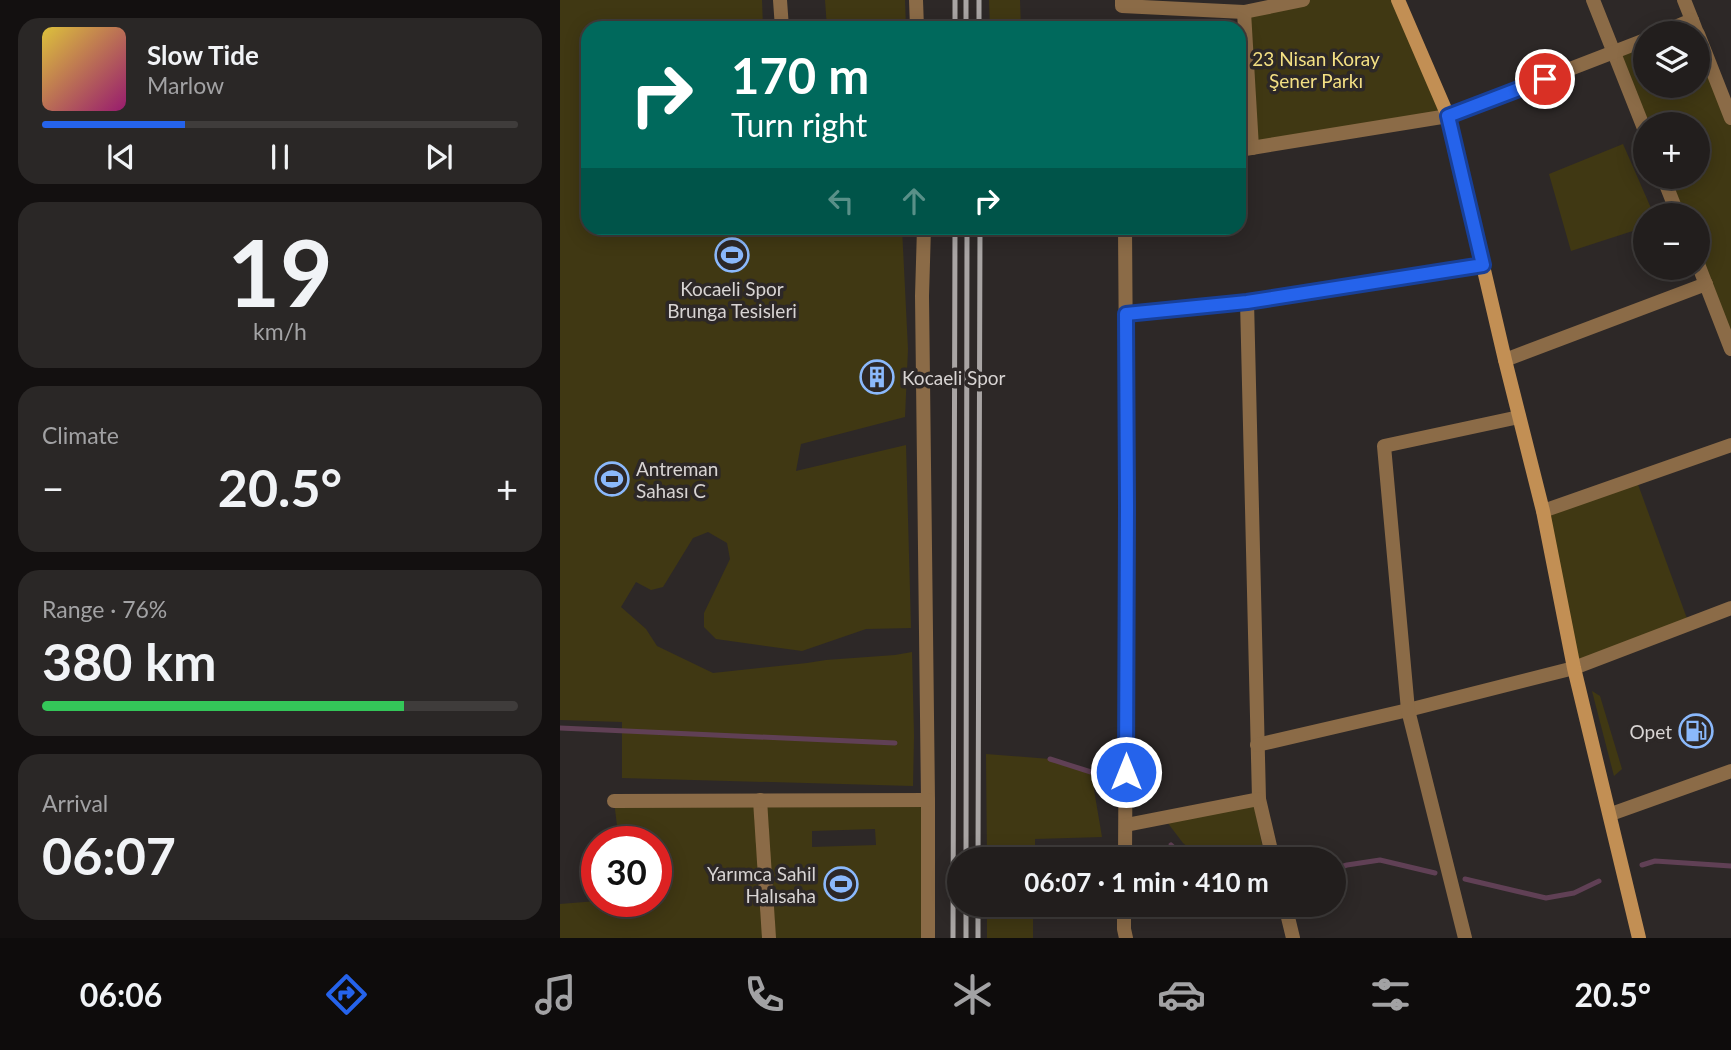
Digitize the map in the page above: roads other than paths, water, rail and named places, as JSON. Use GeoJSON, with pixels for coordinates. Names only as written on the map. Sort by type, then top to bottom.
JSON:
{"type":"FeatureCollection","features":[{"type":"Feature","properties":{"kind":"main road"},"geometry":{"type":"LineString","coordinates":[[1398,0],[1448,116],[1543,511],[1574,668],[1639,938]]}},
{"type":"Feature","properties":{"kind":"street"},"geometry":{"type":"LineString","coordinates":[[780,0],[782,21]]}},
{"type":"Feature","properties":{"kind":"street"},"geometry":{"type":"LineString","coordinates":[[916,0],[917,21]]}},
{"type":"Feature","properties":{"kind":"street"},"geometry":{"type":"LineString","coordinates":[[1122,0],[1122,6],[1244,12],[1303,0]]}},
{"type":"Feature","properties":{"kind":"street"},"geometry":{"type":"LineString","coordinates":[[1593,0],[1637,112]]}},
{"type":"Feature","properties":{"kind":"street"},"geometry":{"type":"LineString","coordinates":[[1684,0],[1693,21]]}},
{"type":"Feature","properties":{"kind":"street"},"geometry":{"type":"LineString","coordinates":[[1244,12],[1244,21]]}},
{"type":"Feature","properties":{"kind":"street"},"geometry":{"type":"LineString","coordinates":[[1246,149],[1448,116],[1633,45]]}},
{"type":"Feature","properties":{"kind":"street"},"geometry":{"type":"LineString","coordinates":[[1710,65],[1731,118]]}},
{"type":"Feature","properties":{"kind":"street"},"geometry":{"type":"LineString","coordinates":[[924,235],[922,309],[928,938]]}},
{"type":"Feature","properties":{"kind":"street"},"geometry":{"type":"LineString","coordinates":[[1125,235],[1125,847]]}},
{"type":"Feature","properties":{"kind":"street"},"geometry":{"type":"LineString","coordinates":[[1126,314],[1247,302],[1483,265]]}},
{"type":"Feature","properties":{"kind":"street"},"geometry":{"type":"LineString","coordinates":[[1704,280],[1731,349]]}},
{"type":"Feature","properties":{"kind":"street"},"geometry":{"type":"LineString","coordinates":[[1505,359],[1706,284]]}},
{"type":"Feature","properties":{"kind":"street"},"geometry":{"type":"LineString","coordinates":[[1247,302],[1259,799],[1270,847]]}},
{"type":"Feature","properties":{"kind":"street"},"geometry":{"type":"LineString","coordinates":[[1465,938],[1408,710],[1384,446],[1519,417]]}},
{"type":"Feature","properties":{"kind":"street"},"geometry":{"type":"LineString","coordinates":[[1543,511],[1731,445]]}},
{"type":"Feature","properties":{"kind":"street"},"geometry":{"type":"LineString","coordinates":[[1257,745],[1574,668],[1731,608]]}},
{"type":"Feature","properties":{"kind":"street"},"geometry":{"type":"LineString","coordinates":[[1611,814],[1731,771]]}},
{"type":"Feature","properties":{"kind":"street"},"geometry":{"type":"LineString","coordinates":[[1126,825],[1259,799]]}},
{"type":"Feature","properties":{"kind":"street"},"geometry":{"type":"LineString","coordinates":[[760,800],[769,938]]}},
{"type":"Feature","properties":{"kind":"street"},"geometry":{"type":"LineString","coordinates":[[614,801],[928,800]]}},
{"type":"Feature","properties":{"kind":"street"},"geometry":{"type":"LineString","coordinates":[[1124,917],[1126,938]]}},
{"type":"Feature","properties":{"kind":"street"},"geometry":{"type":"LineString","coordinates":[[1288,917],[1293,938]]}},
{"type":"Feature","properties":{"kind":"waterway"},"geometry":{"type":"LineString","coordinates":[[560,728],[895,743]]}},
{"type":"Feature","properties":{"kind":"waterway"},"geometry":{"type":"LineString","coordinates":[[1050,759],[1091,772]]}},
{"type":"Feature","properties":{"kind":"waterway"},"geometry":{"type":"LineString","coordinates":[[1346,865],[1380,860],[1435,873]]}},
{"type":"Feature","properties":{"kind":"waterway"},"geometry":{"type":"LineString","coordinates":[[1642,865],[1655,861],[1731,866]]}},
{"type":"Feature","properties":{"kind":"waterway"},"geometry":{"type":"LineString","coordinates":[[1465,879],[1546,898],[1574,893],[1599,881]]}},
{"type":"Feature","properties":{"kind":"railway"},"geometry":{"type":"LineString","coordinates":[[955,0],[955,21]]}},
{"type":"Feature","properties":{"kind":"railway"},"geometry":{"type":"LineString","coordinates":[[966,0],[966,21]]}},
{"type":"Feature","properties":{"kind":"railway"},"geometry":{"type":"LineString","coordinates":[[979,0],[979,21]]}},
{"type":"Feature","properties":{"kind":"railway"},"geometry":{"type":"LineString","coordinates":[[953,938],[955,235]]}},
{"type":"Feature","properties":{"kind":"railway"},"geometry":{"type":"LineString","coordinates":[[966,847],[967,235]]}},
{"type":"Feature","properties":{"kind":"railway"},"geometry":{"type":"LineString","coordinates":[[978,847],[980,235]]}},
{"type":"Feature","properties":{"kind":"railway"},"geometry":{"type":"LineString","coordinates":[[966,917],[966,938]]}},
{"type":"Feature","properties":{"kind":"railway"},"geometry":{"type":"LineString","coordinates":[[978,917],[978,938]]}},
{"type":"Feature","properties":{"kind":"place","name":"Kocaeli Spor Brunga Tesisleri"},"geometry":{"type":"Point","coordinates":[732,255]}},
{"type":"Feature","properties":{"kind":"place","name":"Kocaeli Spor"},"geometry":{"type":"Point","coordinates":[877,377]}},
{"type":"Feature","properties":{"kind":"place","name":"Antreman Sahası C"},"geometry":{"type":"Point","coordinates":[612,479]}},
{"type":"Feature","properties":{"kind":"place","name":"Opet"},"geometry":{"type":"Point","coordinates":[1696,731]}},
{"type":"Feature","properties":{"kind":"place","name":"Yarımca Sahil Halısaha"},"geometry":{"type":"Point","coordinates":[841,884]}},
{"type":"Feature","properties":{"kind":"park label","name":"23 Nisan Koray Şener Parkı"},"geometry":{"type":"Point","coordinates":[1316,69]}}]}
